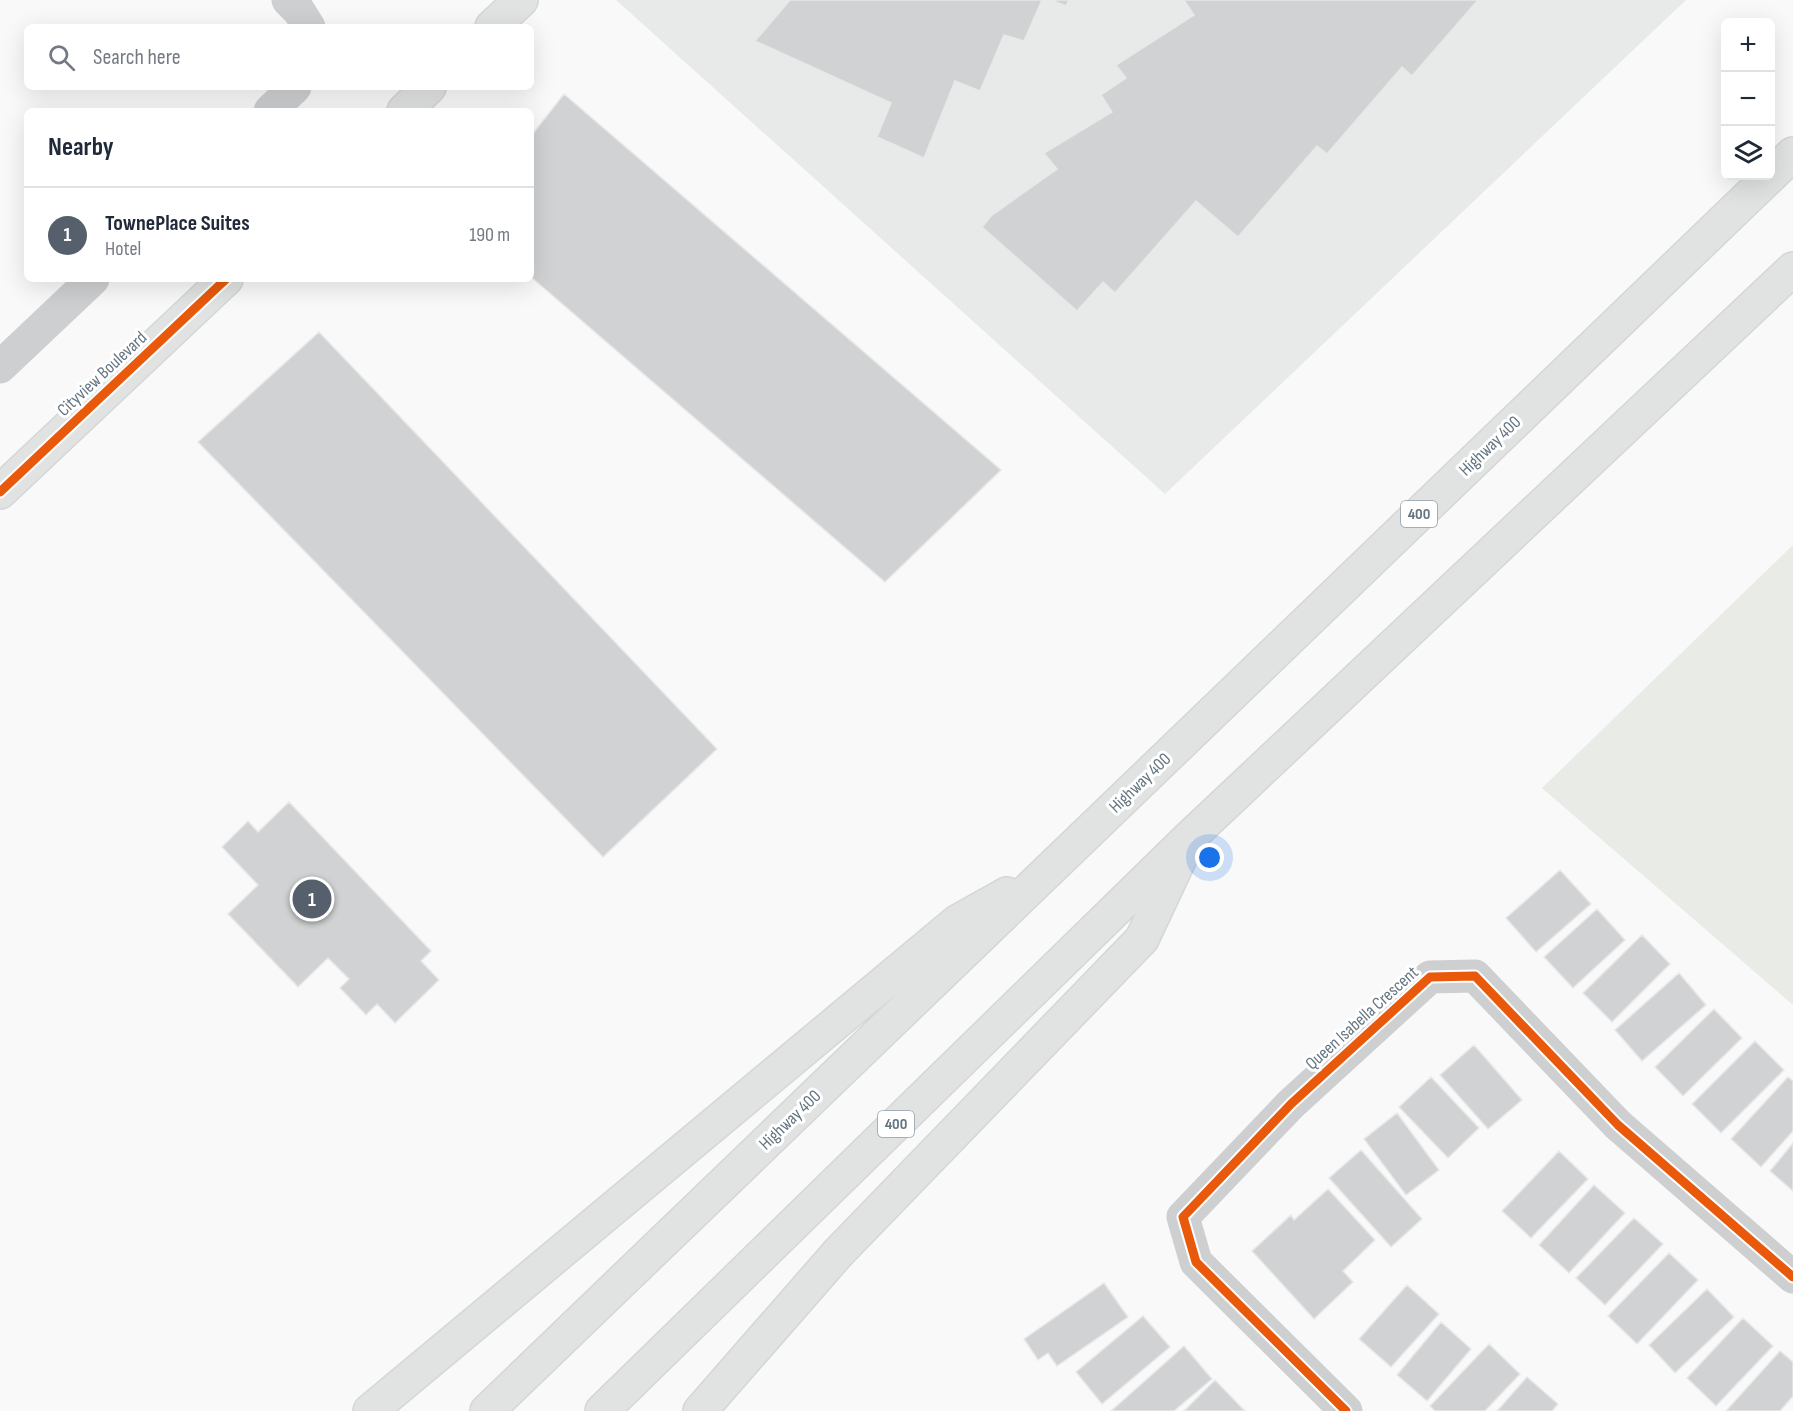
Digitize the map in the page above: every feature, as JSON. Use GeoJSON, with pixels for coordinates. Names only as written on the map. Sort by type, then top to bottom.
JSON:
{"type":"FeatureCollection","features":[{"type":"Feature","properties":{"kind":"main road"},"geometry":{"type":"LineString","coordinates":[[495,24],[521,0]]}},
{"type":"Feature","properties":{"kind":"main road"},"geometry":{"type":"LineString","coordinates":[[407,108],[426,90]]}},
{"type":"Feature","properties":{"kind":"main road","name":"Highway 400"},"geometry":{"type":"LineString","coordinates":[[487,1411],[1793,154]]}},
{"type":"Feature","properties":{"kind":"main road","name":"400"},"geometry":{"type":"LineString","coordinates":[[602,1411],[1190,837],[1793,269]]}},
{"type":"Feature","properties":{"kind":"main road","name":"Cityview Boulevard"},"geometry":{"type":"LineString","coordinates":[[0,492],[223,282]]}},
{"type":"Feature","properties":{"kind":"main road"},"geometry":{"type":"LineString","coordinates":[[700,1411],[838,1253],[1142,939],[1190,837]]}},
{"type":"Feature","properties":{"kind":"main road"},"geometry":{"type":"LineString","coordinates":[[370,1411],[957,922],[1046,873]]}},
{"type":"Feature","properties":{"kind":"street"},"geometry":{"type":"LineString","coordinates":[[288,0],[307,24]]}},
{"type":"Feature","properties":{"kind":"street"},"geometry":{"type":"LineString","coordinates":[[273,108],[292,90]]}},
{"type":"Feature","properties":{"kind":"street"},"geometry":{"type":"LineString","coordinates":[[0,368],[90,282]]}},
{"type":"Feature","properties":{"kind":"street","name":"Queen Isabella Crescent"},"geometry":{"type":"LineString","coordinates":[[1346,1411],[1196,1262],[1183,1217],[1291,1104],[1430,977],[1475,976],[1618,1125],[1793,1277]]}},
{"type":"Feature","properties":{"kind":"shaded area"},"geometry":{"type":"Polygon","coordinates":[[[616,0],[1686,0],[1165,494],[616,0]]]}},
{"type":"Feature","properties":{"kind":"shaded area"},"geometry":{"type":"Polygon","coordinates":[[[1793,545],[1793,1005],[1542,788],[1793,545]]]}},
{"type":"Feature","properties":{"kind":"building"},"geometry":{"type":"Polygon","coordinates":[[[790,0],[1042,0],[1024,41],[1004,35],[980,91],[955,81],[924,158],[877,137],[891,103],[755,41],[790,0]]]}},
{"type":"Feature","properties":{"kind":"building"},"geometry":{"type":"Polygon","coordinates":[[[1051,0],[1069,0],[1066,6],[1051,0]]]}},
{"type":"Feature","properties":{"kind":"building"},"geometry":{"type":"Polygon","coordinates":[[[1184,0],[1478,0],[1412,76],[1402,67],[1327,154],[1317,146],[1238,237],[1196,201],[1115,293],[1103,282],[1077,311],[982,227],[991,216],[1057,169],[1044,153],[1112,112],[1101,95],[1126,78],[1116,65],[1194,15],[1184,0]]]}},
{"type":"Feature","properties":{"kind":"building"},"geometry":{"type":"Polygon","coordinates":[[[564,94],[1001,470],[885,582],[534,280],[534,132],[564,94]]]}},
{"type":"Feature","properties":{"kind":"building"},"geometry":{"type":"Polygon","coordinates":[[[319,332],[717,749],[603,857],[198,442],[319,332]]]}},
{"type":"Feature","properties":{"kind":"building"},"geometry":{"type":"Polygon","coordinates":[[[289,802],[431,951],[421,961],[439,980],[395,1023],[377,1004],[366,1015],[340,988],[349,979],[328,958],[298,987],[228,914],[258,885],[222,847],[248,821],[258,832],[289,802]]]}},
{"type":"Feature","properties":{"kind":"building"},"geometry":{"type":"Polygon","coordinates":[[[1560,870],[1591,904],[1536,952],[1506,918],[1560,870]]]}},
{"type":"Feature","properties":{"kind":"building"},"geometry":{"type":"Polygon","coordinates":[[[1597,909],[1625,940],[1573,988],[1544,957],[1597,909]]]}},
{"type":"Feature","properties":{"kind":"building"},"geometry":{"type":"Polygon","coordinates":[[[1642,935],[1670,964],[1612,1022],[1583,993],[1642,935]]]}},
{"type":"Feature","properties":{"kind":"building"},"geometry":{"type":"Polygon","coordinates":[[[1679,973],[1706,1005],[1642,1061],[1615,1030],[1679,973]]]}},
{"type":"Feature","properties":{"kind":"building"},"geometry":{"type":"Polygon","coordinates":[[[1714,1009],[1742,1038],[1683,1096],[1655,1067],[1714,1009]]]}},
{"type":"Feature","properties":{"kind":"building"},"geometry":{"type":"Polygon","coordinates":[[[1755,1041],[1784,1070],[1721,1133],[1692,1104],[1755,1041]]]}},
{"type":"Feature","properties":{"kind":"building"},"geometry":{"type":"Polygon","coordinates":[[[1474,1045],[1522,1100],[1488,1129],[1440,1075],[1474,1045]]]}},
{"type":"Feature","properties":{"kind":"building"},"geometry":{"type":"Polygon","coordinates":[[[1431,1077],[1479,1128],[1448,1158],[1399,1107],[1431,1077]]]}},
{"type":"Feature","properties":{"kind":"building"},"geometry":{"type":"Polygon","coordinates":[[[1788,1077],[1793,1081],[1793,1131],[1761,1167],[1731,1139],[1788,1077]]]}},
{"type":"Feature","properties":{"kind":"building"},"geometry":{"type":"Polygon","coordinates":[[[1397,1113],[1439,1170],[1406,1195],[1364,1139],[1397,1113]]]}},
{"type":"Feature","properties":{"kind":"building"},"geometry":{"type":"Polygon","coordinates":[[[1793,1143],[1793,1191],[1770,1171],[1793,1143]]]}},
{"type":"Feature","properties":{"kind":"building"},"geometry":{"type":"Polygon","coordinates":[[[1361,1150],[1422,1219],[1391,1247],[1329,1178],[1361,1150]]]}},
{"type":"Feature","properties":{"kind":"building"},"geometry":{"type":"Polygon","coordinates":[[[1559,1151],[1588,1179],[1531,1238],[1502,1211],[1559,1151]]]}},
{"type":"Feature","properties":{"kind":"building"},"geometry":{"type":"Polygon","coordinates":[[[1594,1185],[1625,1213],[1569,1273],[1539,1245],[1594,1185]]]}},
{"type":"Feature","properties":{"kind":"building"},"geometry":{"type":"Polygon","coordinates":[[[1328,1189],[1375,1240],[1343,1271],[1353,1282],[1314,1319],[1252,1251],[1291,1215],[1294,1220],[1328,1189]]]}},
{"type":"Feature","properties":{"kind":"building"},"geometry":{"type":"Polygon","coordinates":[[[1634,1218],[1663,1244],[1605,1305],[1576,1278],[1634,1218]]]}},
{"type":"Feature","properties":{"kind":"building"},"geometry":{"type":"Polygon","coordinates":[[[1669,1253],[1698,1280],[1637,1344],[1608,1316],[1669,1253]]]}},
{"type":"Feature","properties":{"kind":"building"},"geometry":{"type":"Polygon","coordinates":[[[1104,1283],[1128,1317],[1057,1366],[1048,1353],[1038,1360],[1024,1339],[1104,1283]]]}},
{"type":"Feature","properties":{"kind":"building"},"geometry":{"type":"Polygon","coordinates":[[[1407,1285],[1439,1314],[1391,1367],[1359,1339],[1407,1285]]]}},
{"type":"Feature","properties":{"kind":"building"},"geometry":{"type":"Polygon","coordinates":[[[1707,1289],[1734,1317],[1675,1373],[1649,1345],[1707,1289]]]}},
{"type":"Feature","properties":{"kind":"building"},"geometry":{"type":"Polygon","coordinates":[[[1143,1316],[1170,1347],[1102,1404],[1076,1372],[1143,1316]]]}},
{"type":"Feature","properties":{"kind":"building"},"geometry":{"type":"Polygon","coordinates":[[[1743,1318],[1773,1346],[1716,1406],[1687,1378],[1743,1318]]]}},
{"type":"Feature","properties":{"kind":"building"},"geometry":{"type":"Polygon","coordinates":[[[1441,1322],[1471,1349],[1427,1401],[1397,1375],[1441,1322]]]}},
{"type":"Feature","properties":{"kind":"building"},"geometry":{"type":"Polygon","coordinates":[[[1489,1344],[1520,1374],[1485,1411],[1435,1411],[1430,1406],[1489,1344]]]}},
{"type":"Feature","properties":{"kind":"building"},"geometry":{"type":"Polygon","coordinates":[[[1184,1346],[1212,1379],[1174,1411],[1111,1411],[1184,1346]]]}},
{"type":"Feature","properties":{"kind":"building"},"geometry":{"type":"Polygon","coordinates":[[[1780,1351],[1793,1362],[1793,1396],[1780,1411],[1726,1411],[1780,1351]]]}},
{"type":"Feature","properties":{"kind":"building"},"geometry":{"type":"Polygon","coordinates":[[[1527,1377],[1558,1404],[1552,1411],[1497,1411],[1527,1377]]]}},
{"type":"Feature","properties":{"kind":"building"},"geometry":{"type":"Polygon","coordinates":[[[1215,1380],[1245,1411],[1184,1411],[1215,1380]]]}},
{"type":"Feature","properties":{"kind":"cycle path"},"geometry":{"type":"LineString","coordinates":[[0,492],[223,282]]}},
{"type":"Feature","properties":{"kind":"cycle path"},"geometry":{"type":"LineString","coordinates":[[1346,1411],[1196,1262],[1183,1217],[1291,1104],[1430,977],[1475,976],[1618,1125],[1793,1277]]}},
{"type":"Feature","properties":{"kind":"place","name":"TownePlace Suites"},"geometry":{"type":"Point","coordinates":[312,899]}}]}
